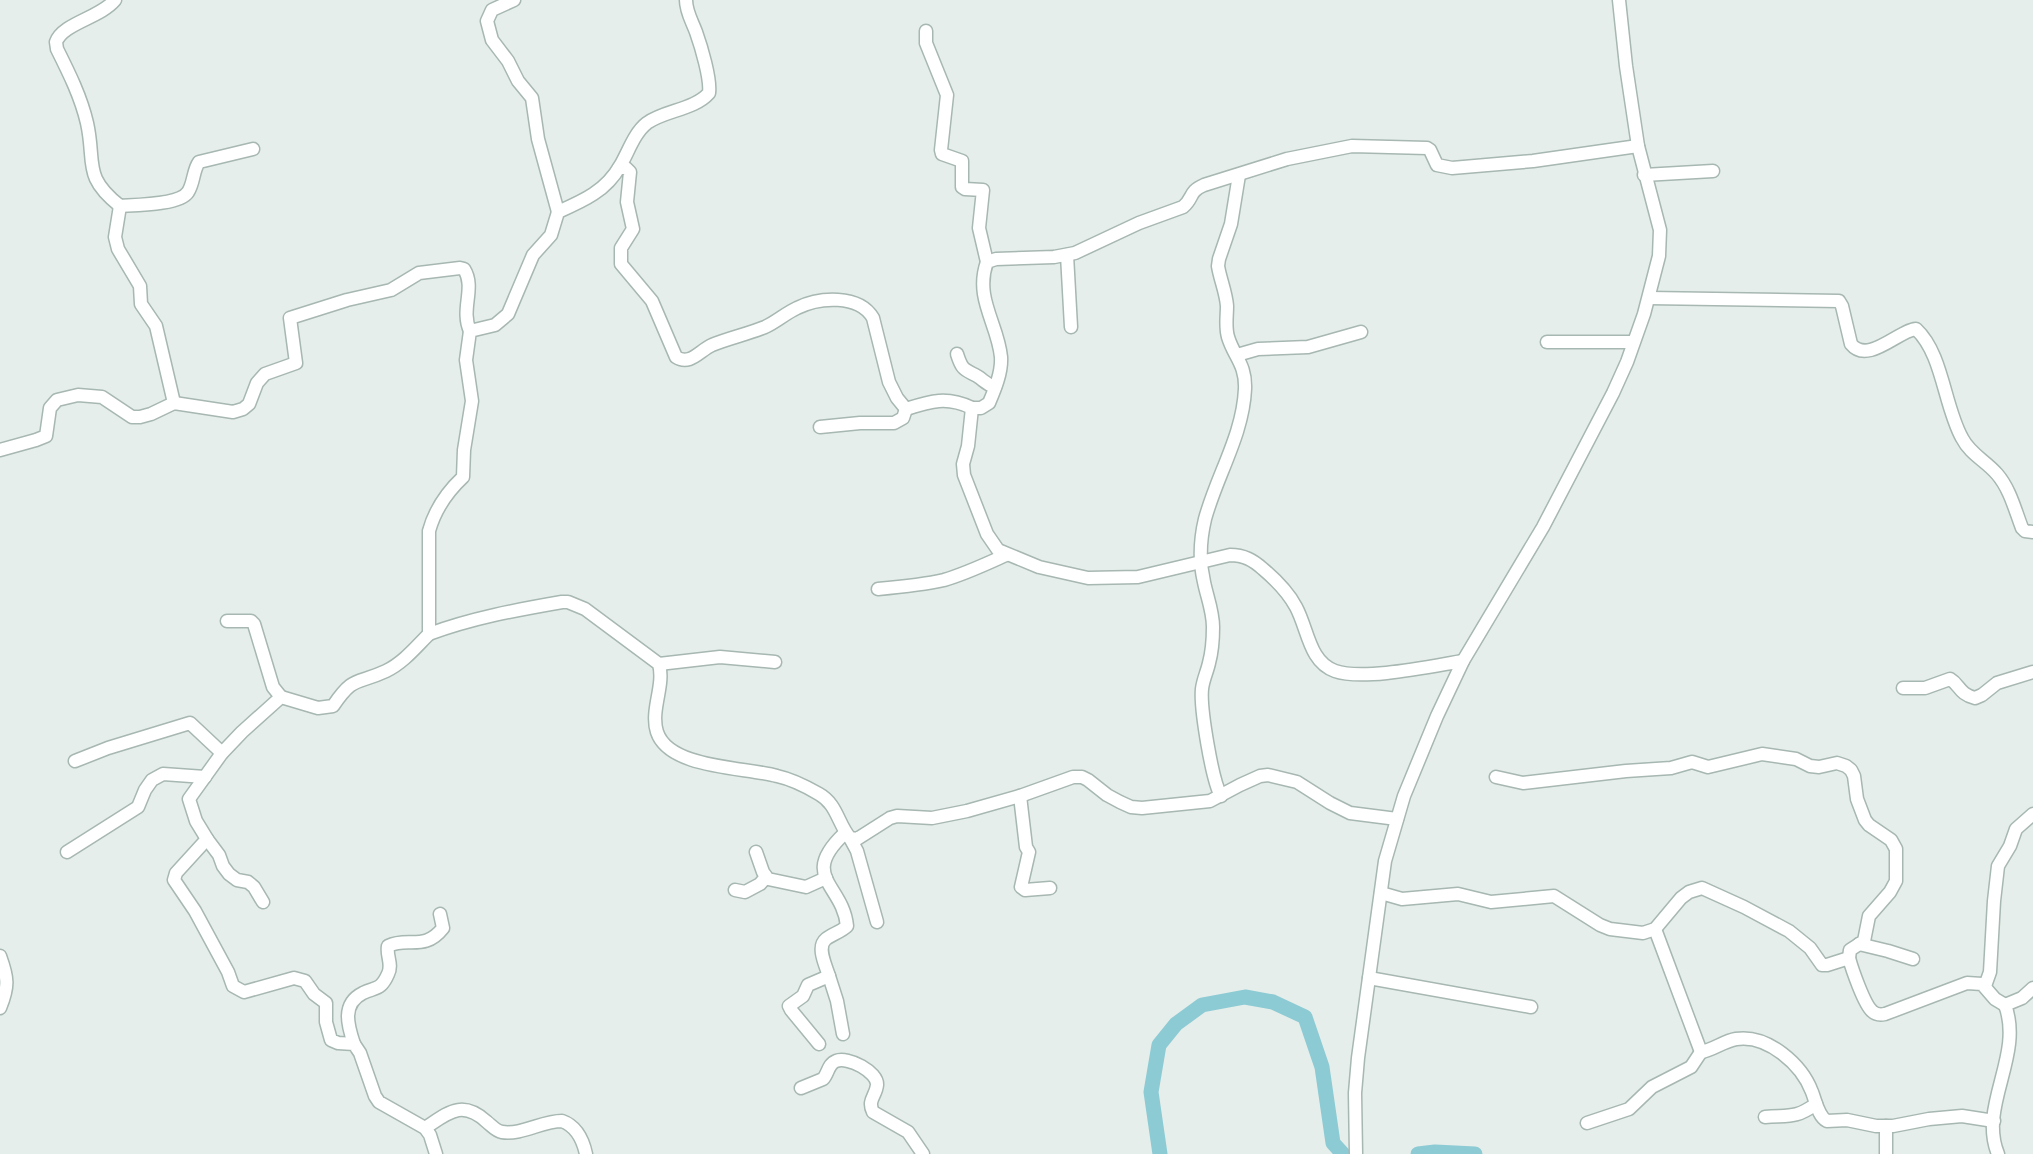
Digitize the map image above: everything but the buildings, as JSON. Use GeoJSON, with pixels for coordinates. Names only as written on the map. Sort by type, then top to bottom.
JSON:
{"type":"FeatureCollection","features":[{"type":"Feature","properties":{"kind":"street"},"geometry":{"type":"LineString","coordinates":[[115,0],[104,11],[62,32],[56,42],[80,99],[87,125],[93,174],[101,189],[120,206],[180,199],[187,194],[199,162],[253,148]]}},
{"type":"Feature","properties":{"kind":"street"},"geometry":{"type":"LineString","coordinates":[[470,331],[495,325],[508,314],[533,255],[551,236],[558,212],[538,140],[532,98],[518,81],[508,61],[492,40],[487,26],[492,10],[514,0]]}},
{"type":"Feature","properties":{"kind":"street"},"geometry":{"type":"LineString","coordinates":[[558,212],[596,195],[619,168],[642,127],[656,118],[702,100],[709,93],[709,80],[696,32],[687,12],[686,0]]}},
{"type":"Feature","properties":{"kind":"street"},"geometry":{"type":"LineString","coordinates":[[1356,1151],[1355,1092],[1369,978],[1387,854],[1397,819],[1422,751],[1463,661],[1542,527],[1613,393],[1649,298],[1659,256],[1660,236],[1638,146],[1619,0]]}},
{"type":"Feature","properties":{"kind":"street"},"geometry":{"type":"LineString","coordinates":[[906,409],[944,400],[958,402],[972,408],[988,405],[1001,363],[987,312],[984,291],[983,275],[987,262],[979,228],[983,190],[962,187],[962,161],[942,154],[940,150],[947,95],[926,43],[926,31]]}},
{"type":"Feature","properties":{"kind":"street"},"geometry":{"type":"LineString","coordinates":[[987,262],[996,259],[1066,255],[1139,223],[1183,207],[1195,189],[1287,159],[1359,146],[1429,148],[1437,165],[1447,168],[1533,161],[1638,146]]}},
{"type":"Feature","properties":{"kind":"street"},"geometry":{"type":"LineString","coordinates":[[619,168],[626,168],[630,172],[627,202],[633,224],[632,233],[621,248],[621,264],[652,301],[676,357],[680,360],[691,360],[712,346],[768,326],[795,309],[817,301],[859,304],[873,318],[889,382],[906,409]]}},
{"type":"Feature","properties":{"kind":"street"},"geometry":{"type":"LineString","coordinates":[[1644,175],[1713,171]]}},
{"type":"Feature","properties":{"kind":"street"},"geometry":{"type":"LineString","coordinates":[[1221,796],[1212,773],[1202,698],[1203,681],[1211,655],[1213,627],[1200,562],[1205,518],[1242,419],[1245,387],[1243,371],[1227,336],[1227,306],[1218,266],[1231,224],[1239,175]]}},
{"type":"Feature","properties":{"kind":"street"},"geometry":{"type":"LineString","coordinates":[[120,206],[115,237],[118,249],[140,286],[141,304],[156,326],[174,402]]}},
{"type":"Feature","properties":{"kind":"street"},"geometry":{"type":"LineString","coordinates":[[1066,255],[1071,327]]}},
{"type":"Feature","properties":{"kind":"street"},"geometry":{"type":"LineString","coordinates":[[0,450],[46,436],[50,408],[57,400],[78,395],[102,397],[132,417],[151,414],[174,402],[233,412],[243,409],[249,404],[257,383],[265,374],[296,363],[290,318],[347,300],[391,290],[419,273],[460,268],[466,271],[469,291],[465,316],[470,331],[466,360],[471,401],[464,450],[463,477],[446,494],[432,518],[429,531],[429,634]]}},
{"type":"Feature","properties":{"kind":"street"},"geometry":{"type":"LineString","coordinates":[[1649,298],[1838,301],[1842,306],[1851,344],[1860,350],[1874,349],[1913,328],[1916,329],[1928,345],[1938,367],[1948,406],[1962,438],[1971,451],[2001,479],[2022,528],[2033,532]]}},
{"type":"Feature","properties":{"kind":"street"},"geometry":{"type":"LineString","coordinates":[[1237,355],[1258,349],[1308,347],[1361,332]]}},
{"type":"Feature","properties":{"kind":"street"},"geometry":{"type":"LineString","coordinates":[[1547,342],[1633,342]]}},
{"type":"Feature","properties":{"kind":"street"},"geometry":{"type":"LineString","coordinates":[[957,354],[964,370],[978,377],[983,383],[995,387]]}},
{"type":"Feature","properties":{"kind":"street"},"geometry":{"type":"LineString","coordinates":[[972,408],[968,446],[963,464],[964,475],[990,542],[1006,555],[1051,570],[1088,578],[1138,577],[1237,555],[1255,562],[1276,580],[1296,607],[1316,656],[1322,664],[1337,672],[1385,673],[1463,661]]}},
{"type":"Feature","properties":{"kind":"street"},"geometry":{"type":"LineString","coordinates":[[820,427],[860,423],[894,423],[903,418],[906,409]]}},
{"type":"Feature","properties":{"kind":"street"},"geometry":{"type":"LineString","coordinates":[[878,589],[944,579],[965,573],[1006,555]]}},
{"type":"Feature","properties":{"kind":"street"},"geometry":{"type":"LineString","coordinates":[[227,621],[251,621],[254,624],[273,687],[281,697],[318,708],[333,706],[344,689],[352,683],[386,671],[400,662],[429,634],[496,613],[568,602],[585,609],[659,664],[720,657],[775,662]]}},
{"type":"Feature","properties":{"kind":"street"},"geometry":{"type":"LineString","coordinates":[[659,664],[661,677],[656,711],[657,733],[661,741],[673,752],[689,759],[778,776],[809,788],[828,801],[835,809],[857,851],[877,922]]}},
{"type":"Feature","properties":{"kind":"street"},"geometry":{"type":"LineString","coordinates":[[1903,688],[1925,688],[1950,679],[1960,692],[1975,698],[1997,683],[2033,672]]}},
{"type":"Feature","properties":{"kind":"street"},"geometry":{"type":"LineString","coordinates":[[263,902],[248,882],[231,876],[207,839],[189,799],[222,753],[281,697]]}},
{"type":"Feature","properties":{"kind":"street"},"geometry":{"type":"LineString","coordinates":[[75,761],[108,748],[190,723],[222,753]]}},
{"type":"Feature","properties":{"kind":"street"},"geometry":{"type":"LineString","coordinates":[[1496,777],[1523,783],[1671,768],[1692,762],[1708,767],[1749,755],[1762,754],[1796,759],[1810,766],[1837,764],[1846,766],[1854,776],[1857,800],[1864,820],[1891,840],[1896,849],[1898,873],[1895,884],[1869,916],[1863,941],[1850,950],[1849,958],[1866,1002],[1871,1011],[1885,1014],[1967,983],[1979,982],[1995,999],[2005,1005],[2011,1034],[1994,1121],[1994,1139],[1998,1154]]}},
{"type":"Feature","properties":{"kind":"street"},"geometry":{"type":"LineString","coordinates":[[68,852],[138,807],[152,780],[163,774],[205,777]]}},
{"type":"Feature","properties":{"kind":"street"},"geometry":{"type":"LineString","coordinates":[[843,1034],[837,1000],[822,952],[822,945],[825,939],[844,929],[847,924],[826,878],[824,866],[826,855],[833,845],[848,836],[857,839],[890,818],[942,817],[1020,796],[1077,776],[1088,780],[1107,795],[1131,807],[1142,808],[1200,803],[1221,796],[1260,776],[1277,776],[1297,782],[1350,813],[1397,819]]}},
{"type":"Feature","properties":{"kind":"street"},"geometry":{"type":"LineString","coordinates":[[1020,796],[1026,847],[1029,852],[1021,887],[1025,890],[1050,888]]}},
{"type":"Feature","properties":{"kind":"street"},"geometry":{"type":"LineString","coordinates":[[1985,986],[1990,972],[1994,901],[1999,862],[2010,846],[2016,829],[2033,814]]}},
{"type":"Feature","properties":{"kind":"street"},"geometry":{"type":"LineString","coordinates":[[207,839],[176,873],[174,880],[190,903],[228,972],[232,986],[244,992],[294,978],[301,979],[326,1004],[326,1022],[332,1040],[338,1043],[354,1044]]}},
{"type":"Feature","properties":{"kind":"street"},"geometry":{"type":"LineString","coordinates":[[756,852],[766,877]]}},
{"type":"Feature","properties":{"kind":"street"},"geometry":{"type":"LineString","coordinates":[[766,877],[806,886],[826,878]]}},
{"type":"Feature","properties":{"kind":"street"},"geometry":{"type":"LineString","coordinates":[[735,890],[745,892],[760,884],[766,877]]}},
{"type":"Feature","properties":{"kind":"street"},"geometry":{"type":"LineString","coordinates":[[1381,893],[1402,899],[1458,894],[1491,902],[1554,896],[1591,920],[1610,929],[1643,933],[1655,930],[1682,898],[1689,892],[1702,888],[1789,931],[1810,948],[1823,966],[1849,958]]}},
{"type":"Feature","properties":{"kind":"street"},"geometry":{"type":"LineString","coordinates":[[436,1154],[430,1135],[425,1128],[379,1102],[375,1096],[348,1025],[348,1010],[357,997],[376,990],[387,977],[391,961],[387,953],[388,946],[405,942],[422,943],[431,938],[443,928],[440,914]]}},
{"type":"Feature","properties":{"kind":"street"},"geometry":{"type":"LineString","coordinates":[[1655,930],[1701,1052]]}},
{"type":"Feature","properties":{"kind":"street"},"geometry":{"type":"LineString","coordinates":[[1859,945],[1880,948],[1913,959]]}},
{"type":"Feature","properties":{"kind":"street"},"geometry":{"type":"LineString","coordinates":[[0,956],[7,975],[7,990],[0,1008]]}},
{"type":"Feature","properties":{"kind":"street"},"geometry":{"type":"LineString","coordinates":[[819,1044],[789,1006],[803,996],[808,985],[830,976]]}},
{"type":"Feature","properties":{"kind":"street"},"geometry":{"type":"LineString","coordinates":[[1369,978],[1532,1007]]}},
{"type":"Feature","properties":{"kind":"street"},"geometry":{"type":"LineString","coordinates":[[2005,1005],[2022,998],[2033,988]]}},
{"type":"Feature","properties":{"kind":"street"},"geometry":{"type":"LineString","coordinates":[[1587,1123],[1629,1109],[1652,1087],[1694,1065],[1701,1052],[1737,1039],[1752,1040],[1774,1049],[1798,1067],[1810,1086],[1821,1117],[1827,1121],[1847,1120],[1886,1126],[1949,1116],[1975,1117],[1994,1121]]}},
{"type":"Feature","properties":{"kind":"street"},"geometry":{"type":"LineString","coordinates":[[801,1088],[823,1079],[830,1066],[837,1060],[849,1060],[860,1065],[877,1082],[870,1103],[873,1112],[908,1132],[923,1154]]}},
{"type":"Feature","properties":{"kind":"street"},"geometry":{"type":"LineString","coordinates":[[1765,1117],[1790,1117],[1816,1104]]}},
{"type":"Feature","properties":{"kind":"street"},"geometry":{"type":"LineString","coordinates":[[425,1128],[448,1113],[461,1109],[478,1114],[496,1130],[503,1132],[562,1121],[574,1128],[582,1141],[586,1154]]}},
{"type":"Feature","properties":{"kind":"street"},"geometry":{"type":"LineString","coordinates":[[1886,1126],[1886,1154]]}},
{"type":"Feature","properties":{"kind":"waterway"},"geometry":{"type":"LineString","coordinates":[[1160,1154],[1151,1092],[1159,1045],[1176,1024],[1202,1005],[1245,997],[1273,1002],[1305,1017],[1322,1067],[1333,1143],[1343,1154]]}},
{"type":"Feature","properties":{"kind":"waterway"},"geometry":{"type":"LineString","coordinates":[[1418,1154],[1435,1152],[1475,1154]]}}]}
